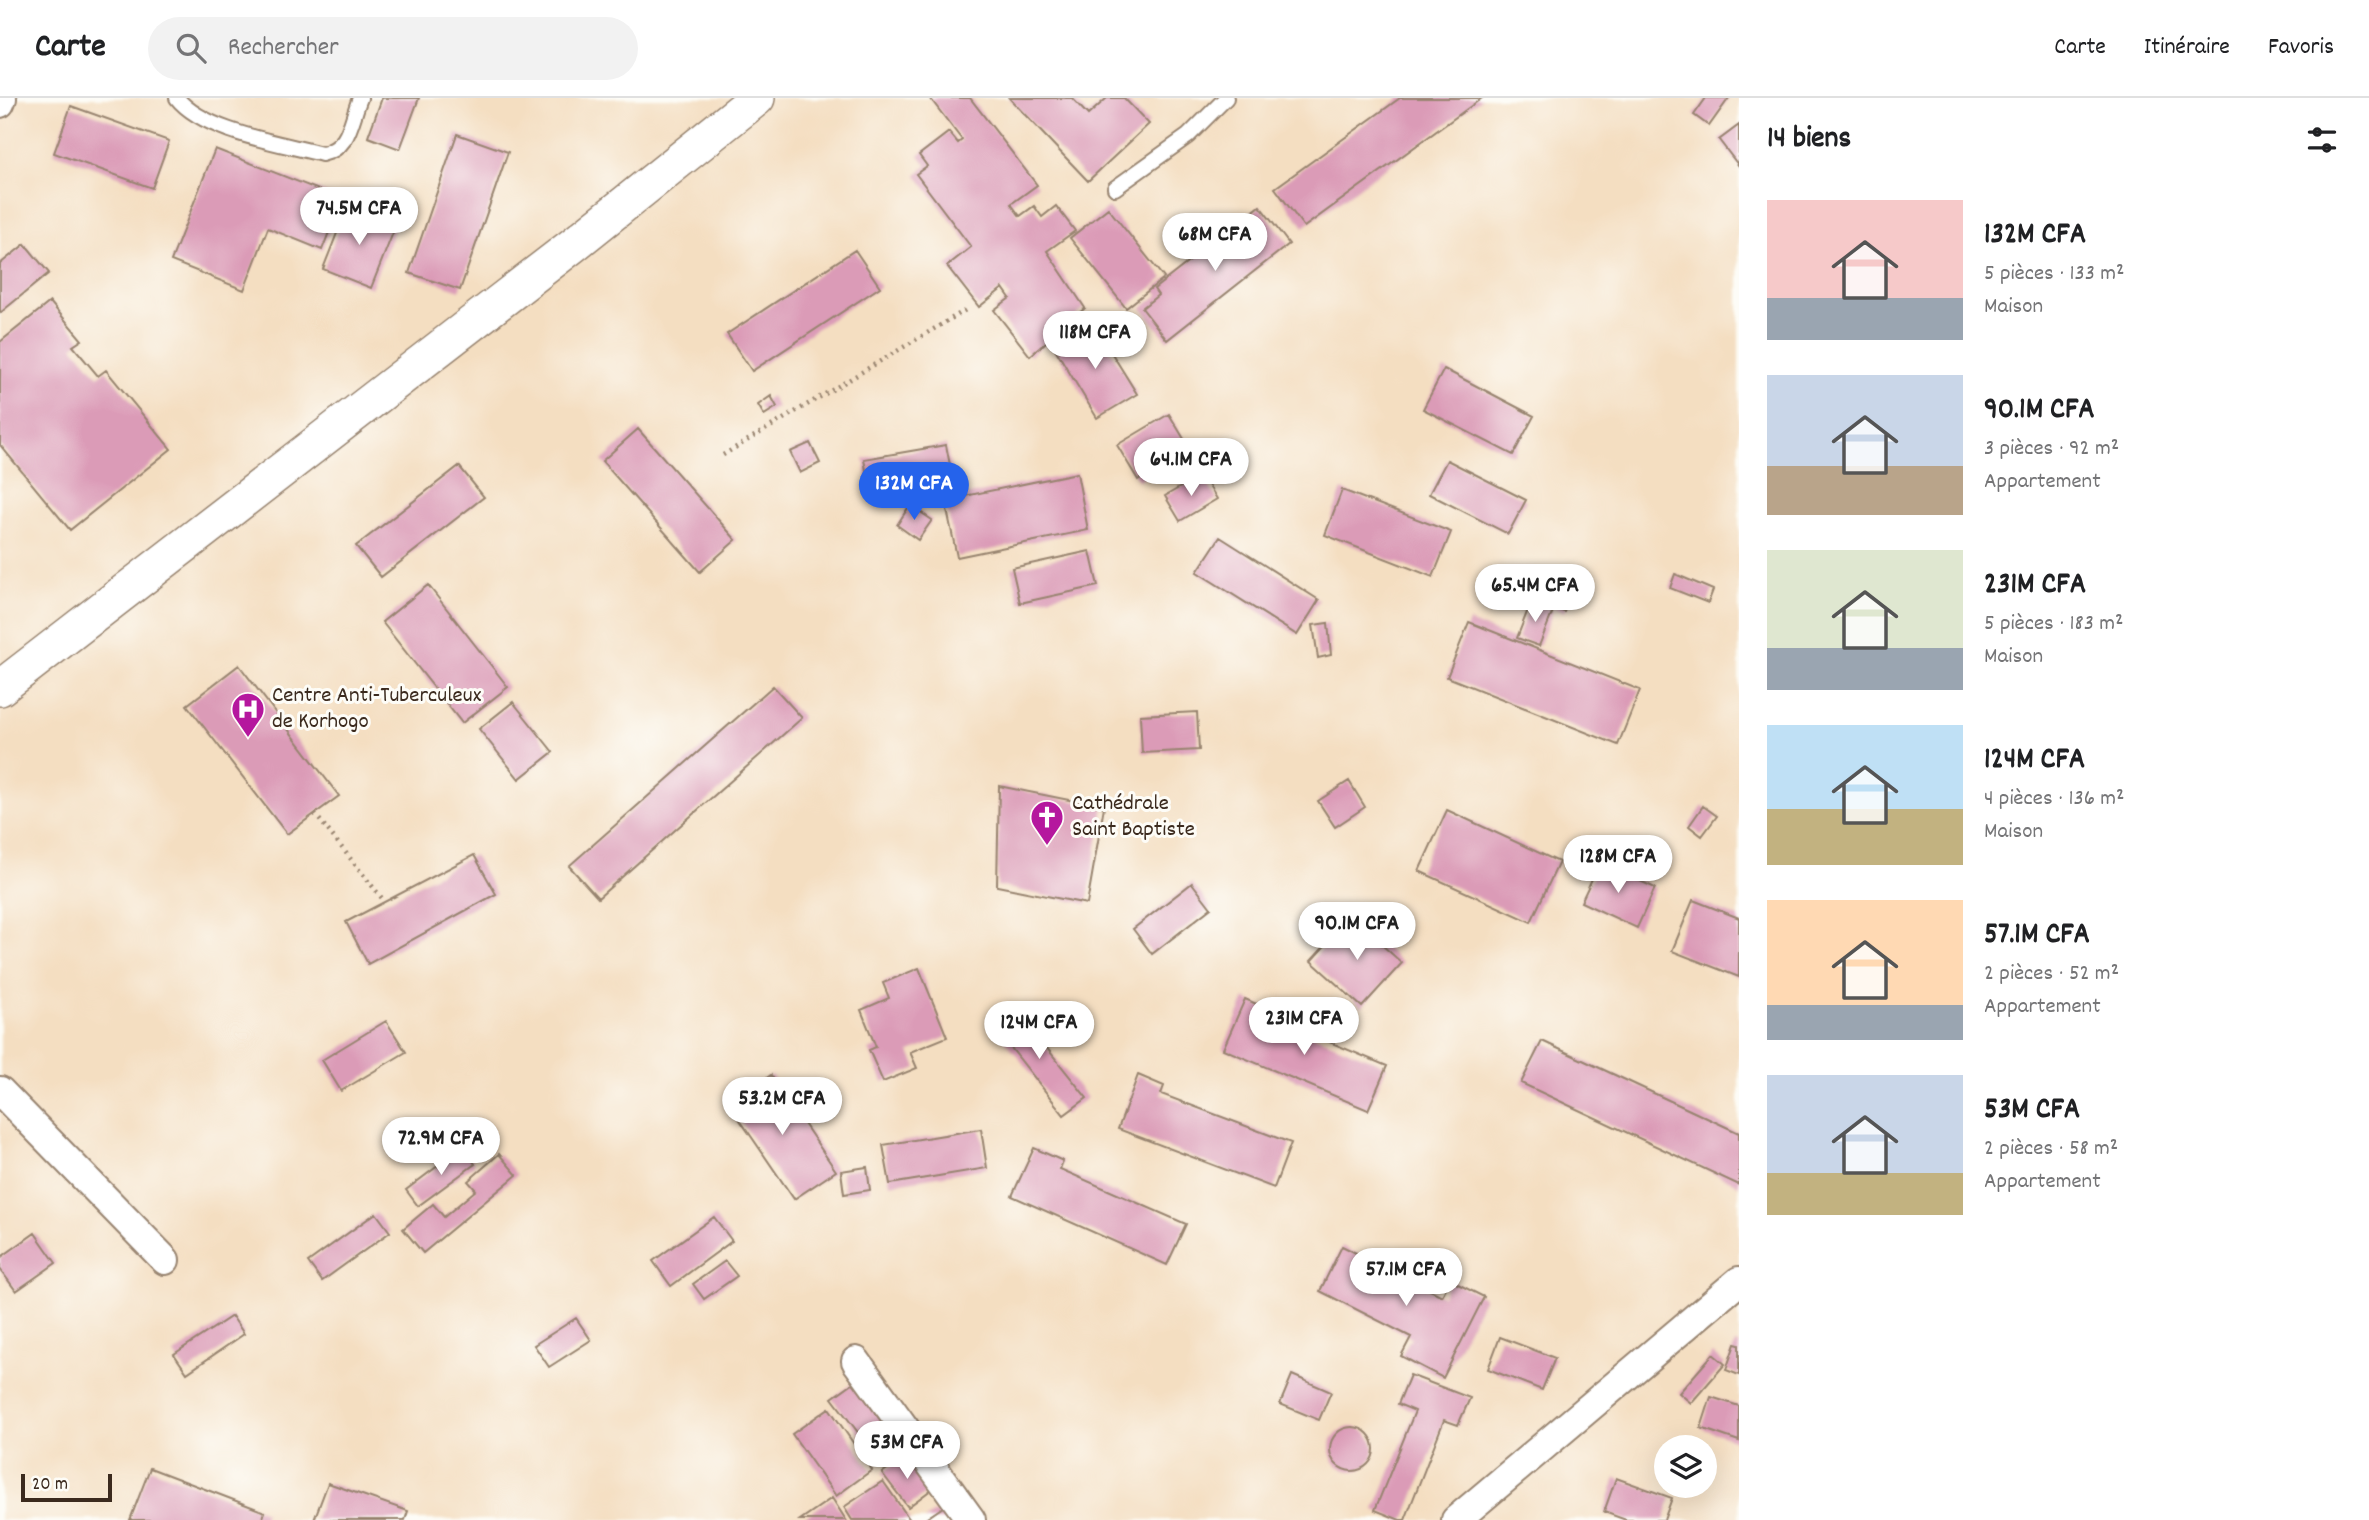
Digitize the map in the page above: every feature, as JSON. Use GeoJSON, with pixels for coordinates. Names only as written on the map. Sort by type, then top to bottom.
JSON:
{"type":"FeatureCollection","features":[{"type":"Feature","properties":{"kind":"street"},"geometry":{"type":"LineString","coordinates":[[0,688],[572,246],[757,98]]}},
{"type":"Feature","properties":{"kind":"street"},"geometry":{"type":"LineString","coordinates":[[0,1091],[165,1261]]}},
{"type":"Feature","properties":{"kind":"street"},"geometry":{"type":"LineString","coordinates":[[1461,1516],[1737,1285]]}},
{"type":"Feature","properties":{"kind":"street"},"geometry":{"type":"LineString","coordinates":[[856,1361],[971,1520]]}},
{"type":"Feature","properties":{"kind":"street"},"geometry":{"type":"LineString","coordinates":[[1461,1516],[1493,1520]]}},
{"type":"Feature","properties":{"kind":"lane"},"geometry":{"type":"LineString","coordinates":[[177,98],[184,107],[226,130],[322,154],[333,152],[342,145],[360,98]]}},
{"type":"Feature","properties":{"kind":"lane"},"geometry":{"type":"LineString","coordinates":[[1115,188],[1188,136],[1226,98]]}},
{"type":"Feature","properties":{"kind":"path"},"geometry":{"type":"LineString","coordinates":[[723,455],[969,308]]}},
{"type":"Feature","properties":{"kind":"path"},"geometry":{"type":"LineString","coordinates":[[315,814],[385,902]]}},
{"type":"Feature","properties":{"kind":"building"},"geometry":{"type":"Polygon","coordinates":[[[382,98],[419,98],[400,149],[368,137],[382,98]]]}},
{"type":"Feature","properties":{"kind":"building"},"geometry":{"type":"Polygon","coordinates":[[[930,98],[970,98],[1037,185],[1011,204],[1020,216],[1034,206],[1042,217],[1056,206],[1075,231],[1047,251],[1085,308],[1030,356],[994,310],[1010,298],[1003,288],[979,307],[947,266],[971,247],[916,174],[927,166],[919,155],[949,132],[958,143],[962,140],[930,98]]]}},
{"type":"Feature","properties":{"kind":"building"},"geometry":{"type":"Polygon","coordinates":[[[1009,98],[1072,98],[1088,115],[1107,98],[1124,98],[1149,124],[1088,181],[1009,98]]]}},
{"type":"Feature","properties":{"kind":"building"},"geometry":{"type":"Polygon","coordinates":[[[1400,98],[1482,98],[1304,227],[1275,188],[1400,98]]]}},
{"type":"Feature","properties":{"kind":"building"},"geometry":{"type":"Polygon","coordinates":[[[1706,98],[1729,98],[1709,126],[1694,115],[1706,98]]]}},
{"type":"Feature","properties":{"kind":"building"},"geometry":{"type":"Polygon","coordinates":[[[71,106],[169,141],[152,188],[54,153],[71,106]]]}},
{"type":"Feature","properties":{"kind":"building"},"geometry":{"type":"Polygon","coordinates":[[[1739,125],[1739,166],[1719,140],[1739,125]]]}},
{"type":"Feature","properties":{"kind":"building"},"geometry":{"type":"Polygon","coordinates":[[[457,134],[508,152],[460,290],[409,273],[457,134]]]}},
{"type":"Feature","properties":{"kind":"building"},"geometry":{"type":"Polygon","coordinates":[[[215,149],[342,199],[322,250],[268,228],[244,290],[171,261],[215,149]]]}},
{"type":"Feature","properties":{"kind":"building"},"geometry":{"type":"Polygon","coordinates":[[[348,205],[396,225],[371,288],[323,269],[348,205]]]}},
{"type":"Feature","properties":{"kind":"building"},"geometry":{"type":"Polygon","coordinates":[[[1260,206],[1289,244],[1167,340],[1142,308],[1158,295],[1154,289],[1260,206]]]}},
{"type":"Feature","properties":{"kind":"building"},"geometry":{"type":"Polygon","coordinates":[[[1108,208],[1164,278],[1126,308],[1070,238],[1108,208]]]}},
{"type":"Feature","properties":{"kind":"building"},"geometry":{"type":"Polygon","coordinates":[[[25,244],[49,273],[0,313],[0,264],[25,244]]]}},
{"type":"Feature","properties":{"kind":"building"},"geometry":{"type":"Polygon","coordinates":[[[855,250],[880,287],[752,371],[727,334],[855,250]]]}},
{"type":"Feature","properties":{"kind":"building"},"geometry":{"type":"Polygon","coordinates":[[[50,302],[82,340],[73,346],[98,376],[106,370],[171,449],[70,530],[0,445],[0,342],[50,302]]]}},
{"type":"Feature","properties":{"kind":"building"},"geometry":{"type":"Polygon","coordinates":[[[1093,323],[1137,394],[1097,418],[1054,347],[1093,323]]]}},
{"type":"Feature","properties":{"kind":"building"},"geometry":{"type":"Polygon","coordinates":[[[1444,369],[1534,416],[1513,455],[1423,409],[1444,369]]]}},
{"type":"Feature","properties":{"kind":"building"},"geometry":{"type":"Polygon","coordinates":[[[771,396],[777,407],[764,415],[758,405],[771,396]]]}},
{"type":"Feature","properties":{"kind":"building"},"geometry":{"type":"Polygon","coordinates":[[[1169,414],[1190,449],[1138,480],[1117,445],[1169,414]]]}},
{"type":"Feature","properties":{"kind":"building"},"geometry":{"type":"Polygon","coordinates":[[[638,429],[736,540],[700,572],[602,461],[638,429]]]}},
{"type":"Feature","properties":{"kind":"building"},"geometry":{"type":"Polygon","coordinates":[[[810,443],[820,463],[800,473],[790,452],[810,443]]]}},
{"type":"Feature","properties":{"kind":"building"},"geometry":{"type":"Polygon","coordinates":[[[946,445],[954,485],[871,499],[864,459],[946,445]]]}},
{"type":"Feature","properties":{"kind":"building"},"geometry":{"type":"Polygon","coordinates":[[[1447,460],[1526,500],[1508,534],[1429,494],[1447,460]]]}},
{"type":"Feature","properties":{"kind":"building"},"geometry":{"type":"Polygon","coordinates":[[[459,466],[484,497],[381,577],[356,546],[459,466]]]}},
{"type":"Feature","properties":{"kind":"building"},"geometry":{"type":"Polygon","coordinates":[[[1077,473],[1088,530],[957,557],[945,500],[1077,473]]]}},
{"type":"Feature","properties":{"kind":"building"},"geometry":{"type":"Polygon","coordinates":[[[1202,475],[1217,499],[1180,521],[1165,496],[1202,475]]]}},
{"type":"Feature","properties":{"kind":"building"},"geometry":{"type":"Polygon","coordinates":[[[1342,490],[1451,532],[1433,577],[1325,535],[1342,490]]]}},
{"type":"Feature","properties":{"kind":"building"},"geometry":{"type":"Polygon","coordinates":[[[910,505],[932,520],[918,540],[897,525],[910,505]]]}},
{"type":"Feature","properties":{"kind":"building"},"geometry":{"type":"Polygon","coordinates":[[[1220,537],[1319,600],[1297,635],[1197,572],[1220,537]]]}},
{"type":"Feature","properties":{"kind":"building"},"geometry":{"type":"Polygon","coordinates":[[[1090,551],[1098,586],[1020,603],[1012,568],[1090,551]]]}},
{"type":"Feature","properties":{"kind":"building"},"geometry":{"type":"Polygon","coordinates":[[[1675,574],[1713,590],[1708,603],[1670,588],[1675,574]]]}},
{"type":"Feature","properties":{"kind":"building"},"geometry":{"type":"Polygon","coordinates":[[[1527,575],[1572,592],[1564,612],[1519,595],[1527,575]]]}},
{"type":"Feature","properties":{"kind":"building"},"geometry":{"type":"Polygon","coordinates":[[[428,585],[508,687],[462,723],[382,622],[428,585]]]}},
{"type":"Feature","properties":{"kind":"building"},"geometry":{"type":"Polygon","coordinates":[[[1531,602],[1553,611],[1539,646],[1517,638],[1531,602]]]}},
{"type":"Feature","properties":{"kind":"building"},"geometry":{"type":"Polygon","coordinates":[[[1469,622],[1640,690],[1618,745],[1447,677],[1469,622]]]}},
{"type":"Feature","properties":{"kind":"building"},"geometry":{"type":"Polygon","coordinates":[[[1328,623],[1331,655],[1318,658],[1313,625],[1328,623]]]}},
{"type":"Feature","properties":{"kind":"building"},"geometry":{"type":"Polygon","coordinates":[[[239,665],[339,796],[287,834],[187,705],[239,665]]]}},
{"type":"Feature","properties":{"kind":"building"},"geometry":{"type":"Polygon","coordinates":[[[773,686],[802,718],[598,898],[569,866],[773,686]]]}},
{"type":"Feature","properties":{"kind":"building"},"geometry":{"type":"Polygon","coordinates":[[[513,702],[553,752],[519,779],[479,729],[513,702]]]}},
{"type":"Feature","properties":{"kind":"building"},"geometry":{"type":"Polygon","coordinates":[[[1197,712],[1199,750],[1142,753],[1140,715],[1197,712]]]}},
{"type":"Feature","properties":{"kind":"building"},"geometry":{"type":"Polygon","coordinates":[[[1349,781],[1365,807],[1335,827],[1318,801],[1349,781]]]}},
{"type":"Feature","properties":{"kind":"building","name":"Cathédrale Saint Baptiste"},"geometry":{"type":"Polygon","coordinates":[[[999,786],[1104,807],[1087,904],[997,886],[999,786]]]}},
{"type":"Feature","properties":{"kind":"building"},"geometry":{"type":"Polygon","coordinates":[[[1703,806],[1717,816],[1702,836],[1689,826],[1703,806]]]}},
{"type":"Feature","properties":{"kind":"building"},"geometry":{"type":"Polygon","coordinates":[[[1447,810],[1559,862],[1531,922],[1419,871],[1447,810]]]}},
{"type":"Feature","properties":{"kind":"building"},"geometry":{"type":"Polygon","coordinates":[[[474,855],[496,894],[368,964],[346,922],[474,855]]]}},
{"type":"Feature","properties":{"kind":"building"},"geometry":{"type":"Polygon","coordinates":[[[1600,862],[1655,888],[1637,928],[1581,902],[1600,862]]]}},
{"type":"Feature","properties":{"kind":"building"},"geometry":{"type":"Polygon","coordinates":[[[1192,883],[1211,908],[1152,954],[1133,929],[1192,883]]]}},
{"type":"Feature","properties":{"kind":"building"},"geometry":{"type":"Polygon","coordinates":[[[1693,900],[1739,918],[1739,977],[1672,951],[1693,900]]]}},
{"type":"Feature","properties":{"kind":"building"},"geometry":{"type":"Polygon","coordinates":[[[1351,917],[1402,963],[1362,1007],[1311,961],[1351,917]]]}},
{"type":"Feature","properties":{"kind":"building"},"geometry":{"type":"Polygon","coordinates":[[[919,968],[947,1037],[910,1052],[917,1068],[883,1082],[869,1050],[876,1047],[861,1010],[889,998],[883,983],[919,968]]]}},
{"type":"Feature","properties":{"kind":"building"},"geometry":{"type":"Polygon","coordinates":[[[1245,999],[1268,1009],[1265,1015],[1387,1066],[1368,1110],[1223,1049],[1245,999]]]}},
{"type":"Feature","properties":{"kind":"building"},"geometry":{"type":"Polygon","coordinates":[[[1014,1007],[1087,1098],[1064,1115],[992,1024],[1014,1007]]]}},
{"type":"Feature","properties":{"kind":"building"},"geometry":{"type":"Polygon","coordinates":[[[386,1021],[406,1052],[341,1091],[322,1060],[386,1021]]]}},
{"type":"Feature","properties":{"kind":"building"},"geometry":{"type":"Polygon","coordinates":[[[1542,1041],[1739,1133],[1739,1185],[1521,1083],[1542,1041]]]}},
{"type":"Feature","properties":{"kind":"building"},"geometry":{"type":"Polygon","coordinates":[[[771,1075],[836,1171],[794,1199],[729,1104],[771,1075]]]}},
{"type":"Feature","properties":{"kind":"building"},"geometry":{"type":"Polygon","coordinates":[[[1138,1075],[1164,1086],[1161,1094],[1291,1143],[1274,1188],[1118,1129],[1138,1075]]]}},
{"type":"Feature","properties":{"kind":"building"},"geometry":{"type":"Polygon","coordinates":[[[981,1129],[987,1168],[890,1184],[883,1145],[981,1129]]]}},
{"type":"Feature","properties":{"kind":"building"},"geometry":{"type":"Polygon","coordinates":[[[463,1147],[475,1164],[418,1206],[406,1190],[463,1147]]]}},
{"type":"Feature","properties":{"kind":"building"},"geometry":{"type":"Polygon","coordinates":[[[1034,1148],[1063,1161],[1060,1169],[1186,1224],[1167,1265],[1012,1196],[1034,1148]]]}},
{"type":"Feature","properties":{"kind":"building"},"geometry":{"type":"Polygon","coordinates":[[[499,1154],[517,1175],[423,1253],[403,1229],[433,1204],[444,1217],[476,1190],[468,1181],[499,1154]]]}},
{"type":"Feature","properties":{"kind":"building"},"geometry":{"type":"Polygon","coordinates":[[[867,1167],[870,1190],[844,1194],[841,1171],[867,1167]]]}},
{"type":"Feature","properties":{"kind":"building"},"geometry":{"type":"Polygon","coordinates":[[[376,1213],[390,1232],[322,1281],[308,1262],[376,1213]]]}},
{"type":"Feature","properties":{"kind":"building"},"geometry":{"type":"Polygon","coordinates":[[[714,1217],[732,1241],[671,1286],[653,1261],[714,1217]]]}},
{"type":"Feature","properties":{"kind":"building"},"geometry":{"type":"Polygon","coordinates":[[[35,1233],[56,1263],[16,1291],[0,1269],[0,1258],[35,1233]]]}},
{"type":"Feature","properties":{"kind":"building"},"geometry":{"type":"Polygon","coordinates":[[[1342,1246],[1442,1296],[1450,1280],[1484,1297],[1443,1378],[1401,1356],[1411,1337],[1320,1291],[1342,1246]]]}},
{"type":"Feature","properties":{"kind":"building"},"geometry":{"type":"Polygon","coordinates":[[[725,1261],[737,1276],[704,1299],[693,1284],[725,1261]]]}},
{"type":"Feature","properties":{"kind":"building"},"geometry":{"type":"Polygon","coordinates":[[[232,1316],[244,1334],[187,1373],[174,1354],[232,1316]]]}},
{"type":"Feature","properties":{"kind":"building"},"geometry":{"type":"Polygon","coordinates":[[[576,1318],[591,1340],[549,1367],[534,1345],[576,1318]]]}},
{"type":"Feature","properties":{"kind":"building"},"geometry":{"type":"Polygon","coordinates":[[[1500,1337],[1555,1358],[1542,1390],[1488,1369],[1500,1337]]]}},
{"type":"Feature","properties":{"kind":"building"},"geometry":{"type":"Polygon","coordinates":[[[1735,1344],[1739,1345],[1739,1375],[1726,1370],[1735,1344]]]}},
{"type":"Feature","properties":{"kind":"building"},"geometry":{"type":"Polygon","coordinates":[[[1713,1354],[1725,1364],[1691,1403],[1679,1393],[1713,1354]]]}},
{"type":"Feature","properties":{"kind":"building"},"geometry":{"type":"Polygon","coordinates":[[[1292,1375],[1331,1392],[1319,1420],[1280,1404],[1292,1375]]]}},
{"type":"Feature","properties":{"kind":"building"},"geometry":{"type":"Polygon","coordinates":[[[1410,1375],[1470,1398],[1458,1425],[1444,1420],[1405,1520],[1400,1520],[1375,1510],[1415,1411],[1398,1404],[1410,1375]]]}},
{"type":"Feature","properties":{"kind":"building"},"geometry":{"type":"Polygon","coordinates":[[[857,1380],[901,1437],[876,1456],[832,1398],[857,1380]]]}},
{"type":"Feature","properties":{"kind":"building"},"geometry":{"type":"Polygon","coordinates":[[[1711,1397],[1739,1406],[1739,1441],[1701,1428],[1711,1397]]]}},
{"type":"Feature","properties":{"kind":"building"},"geometry":{"type":"Polygon","coordinates":[[[829,1408],[872,1470],[836,1496],[792,1434],[829,1408]]]}},
{"type":"Feature","properties":{"kind":"building"},"geometry":{"type":"Polygon","coordinates":[[[1352,1427],[1367,1434],[1374,1449],[1367,1464],[1352,1471],[1337,1464],[1330,1449],[1337,1434],[1352,1427]]]}},
{"type":"Feature","properties":{"kind":"building"},"geometry":{"type":"Polygon","coordinates":[[[906,1455],[932,1489],[908,1507],[882,1473],[906,1455]]]}},
{"type":"Feature","properties":{"kind":"building"},"geometry":{"type":"Polygon","coordinates":[[[150,1468],[265,1512],[262,1520],[130,1520],[150,1468]]]}},
{"type":"Feature","properties":{"kind":"building"},"geometry":{"type":"Polygon","coordinates":[[[1616,1478],[1654,1492],[1654,1498],[1672,1498],[1664,1520],[1626,1520],[1604,1512],[1616,1478]]]}},
{"type":"Feature","properties":{"kind":"building"},"geometry":{"type":"Polygon","coordinates":[[[883,1481],[910,1520],[852,1520],[844,1507],[883,1481]]]}},
{"type":"Feature","properties":{"kind":"building"},"geometry":{"type":"Polygon","coordinates":[[[328,1483],[408,1511],[405,1520],[314,1520],[328,1483]]]}},
{"type":"Feature","properties":{"kind":"building"},"geometry":{"type":"Polygon","coordinates":[[[832,1498],[846,1520],[800,1520],[832,1498]]]}},
{"type":"Feature","properties":{"kind":"building"},"geometry":{"type":"Polygon","coordinates":[[[949,1503],[961,1520],[924,1520],[949,1503]]]}},
{"type":"Feature","properties":{"kind":"place","name":"Centre Anti-Tuberculeux de Korhogo"},"geometry":{"type":"Point","coordinates":[248,739]}},
{"type":"Feature","properties":{"kind":"place","name":"Cathédrale Saint Baptiste"},"geometry":{"type":"Point","coordinates":[1047,847]}}]}
